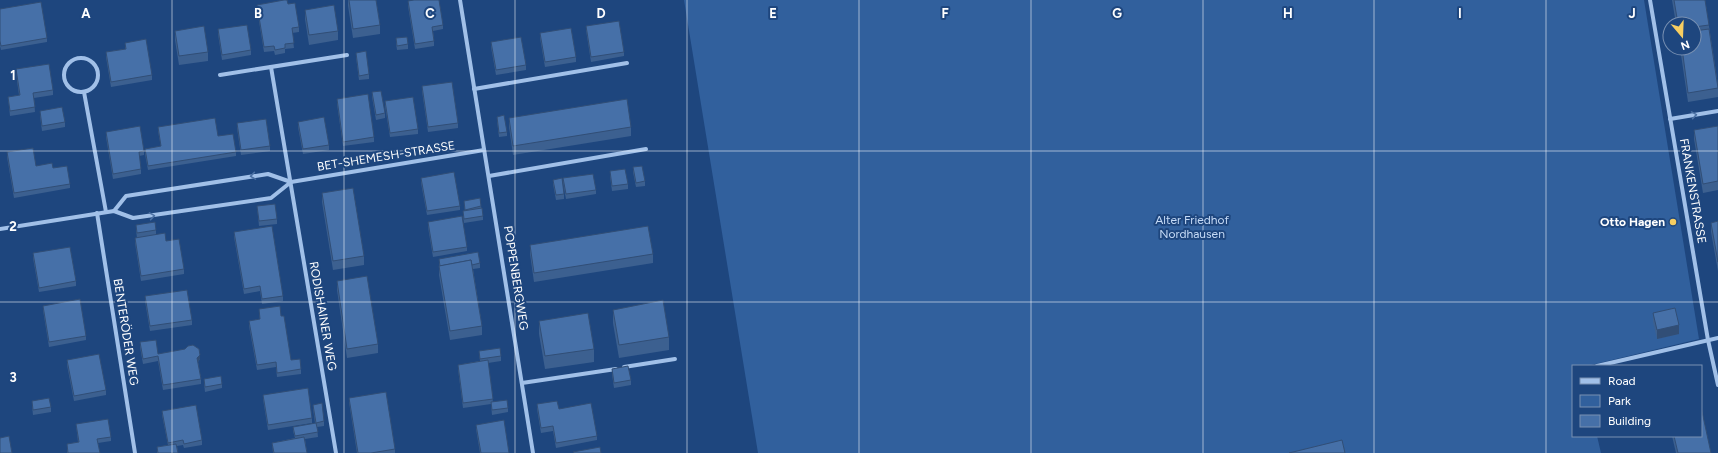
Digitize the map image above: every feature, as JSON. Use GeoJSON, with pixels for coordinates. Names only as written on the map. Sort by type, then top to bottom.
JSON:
{"type":"FeatureCollection","features":[{"type":"Feature","properties":{"kind":"street","name":"POPPENBERGWEG"},"geometry":{"type":"LineString","coordinates":[[460,0],[534,453]]}},
{"type":"Feature","properties":{"kind":"street","name":"FRANKENSTRASSE"},"geometry":{"type":"LineString","coordinates":[[1650,0],[1708,340],[1718,385]]}},
{"type":"Feature","properties":{"kind":"street"},"geometry":{"type":"LineString","coordinates":[[220,75],[347,54]]}},
{"type":"Feature","properties":{"kind":"street"},"geometry":{"type":"LineString","coordinates":[[86,59],[91,62],[97,71],[98,76],[94,87],[84,92],[73,91],[66,82],[65,72],[67,67],[75,60],[86,59]]}},
{"type":"Feature","properties":{"kind":"street"},"geometry":{"type":"LineString","coordinates":[[474,89],[627,63]]}},
{"type":"Feature","properties":{"kind":"street"},"geometry":{"type":"LineString","coordinates":[[270,67],[291,182]]}},
{"type":"Feature","properties":{"kind":"street"},"geometry":{"type":"LineString","coordinates":[[84,92],[106,212]]}},
{"type":"Feature","properties":{"kind":"street"},"geometry":{"type":"LineString","coordinates":[[1670,119],[1718,111]]}},
{"type":"Feature","properties":{"kind":"street"},"geometry":{"type":"LineString","coordinates":[[489,176],[646,149]]}},
{"type":"Feature","properties":{"kind":"street","name":"BET-SHEMESH-STRASSE"},"geometry":{"type":"LineString","coordinates":[[291,182],[271,198],[133,218],[114,210],[126,196],[268,174],[291,182],[484,150]]}},
{"type":"Feature","properties":{"kind":"street","name":"RODISHAINER WEG"},"geometry":{"type":"LineString","coordinates":[[291,182],[336,453]]}},
{"type":"Feature","properties":{"kind":"street"},"geometry":{"type":"LineString","coordinates":[[0,229],[114,210]]}},
{"type":"Feature","properties":{"kind":"street","name":"BENTERÖDER WEG"},"geometry":{"type":"LineString","coordinates":[[97,213],[135,453]]}},
{"type":"Feature","properties":{"kind":"street"},"geometry":{"type":"LineString","coordinates":[[1601,365],[1718,338]]}},
{"type":"Feature","properties":{"kind":"street"},"geometry":{"type":"LineString","coordinates":[[522,383],[675,359]]}},
{"type":"Feature","properties":{"kind":"green space","name":"Alter Friedhof Nordhausen"},"geometry":{"type":"Polygon","coordinates":[[[684,0],[1644,0],[1699,339],[1591,365],[1572,365],[1572,437],[1597,437],[1601,453],[758,453],[684,0]]]}},
{"type":"Feature","properties":{"kind":"building"},"geometry":{"type":"Polygon","coordinates":[[[287,0],[288,4],[295,3],[299,27],[292,28],[294,43],[285,44],[285,48],[275,50],[274,46],[264,47],[257,5],[287,0]]]}},
{"type":"Feature","properties":{"kind":"building"},"geometry":{"type":"Polygon","coordinates":[[[349,0],[376,0],[380,25],[353,29],[349,0]]]}},
{"type":"Feature","properties":{"kind":"building"},"geometry":{"type":"Polygon","coordinates":[[[439,0],[443,25],[432,27],[434,41],[415,44],[408,1],[439,0]]]}},
{"type":"Feature","properties":{"kind":"building"},"geometry":{"type":"Polygon","coordinates":[[[1674,0],[1705,0],[1709,25],[1702,26],[1702,16],[1677,16],[1674,0]]]}},
{"type":"Feature","properties":{"kind":"building"},"geometry":{"type":"Polygon","coordinates":[[[41,2],[47,38],[1,46],[0,9],[41,2]]]}},
{"type":"Feature","properties":{"kind":"building"},"geometry":{"type":"Polygon","coordinates":[[[334,5],[338,31],[309,35],[305,10],[334,5]]]}},
{"type":"Feature","properties":{"kind":"building"},"geometry":{"type":"Polygon","coordinates":[[[619,21],[624,52],[591,57],[586,26],[619,21]]]}},
{"type":"Feature","properties":{"kind":"building"},"geometry":{"type":"Polygon","coordinates":[[[247,25],[251,50],[222,55],[218,29],[247,25]]]}},
{"type":"Feature","properties":{"kind":"building"},"geometry":{"type":"Polygon","coordinates":[[[204,26],[208,52],[179,56],[175,31],[204,26]]]}},
{"type":"Feature","properties":{"kind":"building"},"geometry":{"type":"Polygon","coordinates":[[[571,28],[576,57],[545,62],[540,33],[571,28]]]}},
{"type":"Feature","properties":{"kind":"building"},"geometry":{"type":"Polygon","coordinates":[[[1709,29],[1718,88],[1688,93],[1683,56],[1702,56],[1702,30],[1709,29]]]}},
{"type":"Feature","properties":{"kind":"building"},"geometry":{"type":"Polygon","coordinates":[[[407,37],[408,44],[397,46],[396,38],[407,37]]]}},
{"type":"Feature","properties":{"kind":"building"},"geometry":{"type":"Polygon","coordinates":[[[521,37],[526,65],[496,70],[491,42],[521,37]]]}},
{"type":"Feature","properties":{"kind":"building"},"geometry":{"type":"Polygon","coordinates":[[[146,39],[152,75],[111,82],[106,52],[126,49],[125,43],[146,39]]]}},
{"type":"Feature","properties":{"kind":"building"},"geometry":{"type":"Polygon","coordinates":[[[366,51],[369,74],[359,76],[356,53],[366,51]]]}},
{"type":"Feature","properties":{"kind":"building"},"geometry":{"type":"Polygon","coordinates":[[[49,64],[53,90],[33,93],[35,107],[10,111],[8,97],[20,95],[16,69],[49,64]]]}},
{"type":"Feature","properties":{"kind":"building"},"geometry":{"type":"Polygon","coordinates":[[[452,82],[458,123],[428,127],[422,86],[452,82]]]}},
{"type":"Feature","properties":{"kind":"building"},"geometry":{"type":"Polygon","coordinates":[[[381,91],[385,113],[376,115],[372,92],[381,91]]]}},
{"type":"Feature","properties":{"kind":"building"},"geometry":{"type":"Polygon","coordinates":[[[368,94],[374,137],[343,142],[337,99],[368,94]]]}},
{"type":"Feature","properties":{"kind":"building"},"geometry":{"type":"Polygon","coordinates":[[[413,97],[418,129],[390,133],[385,101],[413,97]]]}},
{"type":"Feature","properties":{"kind":"building"},"geometry":{"type":"Polygon","coordinates":[[[627,99],[631,127],[513,146],[509,118],[627,99]]]}},
{"type":"Feature","properties":{"kind":"building"},"geometry":{"type":"Polygon","coordinates":[[[62,107],[65,122],[42,126],[40,111],[62,107]]]}},
{"type":"Feature","properties":{"kind":"building"},"geometry":{"type":"Polygon","coordinates":[[[504,115],[507,132],[499,133],[497,117],[504,115]]]}},
{"type":"Feature","properties":{"kind":"building"},"geometry":{"type":"Polygon","coordinates":[[[324,117],[329,145],[303,149],[298,122],[324,117]]]}},
{"type":"Feature","properties":{"kind":"building"},"geometry":{"type":"Polygon","coordinates":[[[215,118],[218,136],[233,134],[236,152],[148,166],[145,149],[161,146],[158,127],[215,118]]]}},
{"type":"Feature","properties":{"kind":"building"},"geometry":{"type":"Polygon","coordinates":[[[266,119],[270,146],[241,150],[237,123],[266,119]]]}},
{"type":"Feature","properties":{"kind":"building"},"geometry":{"type":"Polygon","coordinates":[[[140,126],[144,151],[139,152],[141,169],[113,174],[106,132],[140,126]]]}},
{"type":"Feature","properties":{"kind":"building"},"geometry":{"type":"Polygon","coordinates":[[[1718,126],[1718,181],[1703,184],[1694,130],[1718,126]]]}},
{"type":"Feature","properties":{"kind":"building"},"geometry":{"type":"Polygon","coordinates":[[[33,148],[36,166],[52,163],[53,168],[67,166],[70,184],[14,193],[7,152],[33,148]]]}},
{"type":"Feature","properties":{"kind":"building"},"geometry":{"type":"Polygon","coordinates":[[[642,166],[645,181],[636,183],[633,167],[642,166]]]}},
{"type":"Feature","properties":{"kind":"building"},"geometry":{"type":"Polygon","coordinates":[[[625,169],[628,184],[612,186],[610,171],[625,169]]]}},
{"type":"Feature","properties":{"kind":"building"},"geometry":{"type":"Polygon","coordinates":[[[454,172],[460,206],[427,211],[421,178],[454,172]]]}},
{"type":"Feature","properties":{"kind":"building"},"geometry":{"type":"Polygon","coordinates":[[[593,174],[596,190],[566,194],[563,178],[593,174]]]}},
{"type":"Feature","properties":{"kind":"building"},"geometry":{"type":"Polygon","coordinates":[[[562,178],[564,194],[556,195],[553,180],[562,178]]]}},
{"type":"Feature","properties":{"kind":"building"},"geometry":{"type":"Polygon","coordinates":[[[353,188],[364,256],[333,261],[322,193],[353,188]]]}},
{"type":"Feature","properties":{"kind":"building"},"geometry":{"type":"Polygon","coordinates":[[[480,198],[481,206],[465,210],[464,201],[480,198]]]}},
{"type":"Feature","properties":{"kind":"building"},"geometry":{"type":"Polygon","coordinates":[[[275,204],[277,219],[259,221],[257,206],[275,204]]]}},
{"type":"Feature","properties":{"kind":"building"},"geometry":{"type":"Polygon","coordinates":[[[482,208],[483,216],[464,219],[463,211],[482,208]]]}},
{"type":"Feature","properties":{"kind":"building"},"geometry":{"type":"Polygon","coordinates":[[[462,216],[467,247],[433,252],[428,222],[462,216]]]}},
{"type":"Feature","properties":{"kind":"building"},"geometry":{"type":"Polygon","coordinates":[[[1718,221],[1718,262],[1711,223],[1718,221]]]}},
{"type":"Feature","properties":{"kind":"building"},"geometry":{"type":"Polygon","coordinates":[[[155,222],[156,230],[137,233],[136,225],[155,222]]]}},
{"type":"Feature","properties":{"kind":"building"},"geometry":{"type":"Polygon","coordinates":[[[272,226],[283,296],[262,299],[260,286],[244,289],[234,232],[272,226]]]}},
{"type":"Feature","properties":{"kind":"building"},"geometry":{"type":"Polygon","coordinates":[[[648,226],[653,254],[534,273],[530,245],[648,226]]]}},
{"type":"Feature","properties":{"kind":"building"},"geometry":{"type":"Polygon","coordinates":[[[165,233],[166,241],[179,239],[184,269],[141,276],[135,238],[165,233]]]}},
{"type":"Feature","properties":{"kind":"building"},"geometry":{"type":"Polygon","coordinates":[[[70,247],[76,281],[39,288],[33,253],[70,247]]]}},
{"type":"Feature","properties":{"kind":"building"},"geometry":{"type":"Polygon","coordinates":[[[478,252],[480,263],[472,265],[471,260],[440,266],[439,259],[478,252]]]}},
{"type":"Feature","properties":{"kind":"building"},"geometry":{"type":"Polygon","coordinates":[[[471,260],[482,326],[450,331],[439,266],[471,260]]]}},
{"type":"Feature","properties":{"kind":"building"},"geometry":{"type":"Polygon","coordinates":[[[367,276],[378,344],[347,349],[337,281],[367,276]]]}},
{"type":"Feature","properties":{"kind":"building"},"geometry":{"type":"Polygon","coordinates":[[[187,290],[192,320],[150,326],[145,296],[187,290]]]}},
{"type":"Feature","properties":{"kind":"building"},"geometry":{"type":"Polygon","coordinates":[[[80,299],[86,336],[49,342],[43,306],[80,299]]]}},
{"type":"Feature","properties":{"kind":"building"},"geometry":{"type":"Polygon","coordinates":[[[663,300],[669,337],[619,345],[613,310],[663,300]]]}},
{"type":"Feature","properties":{"kind":"building"},"geometry":{"type":"Polygon","coordinates":[[[280,306],[281,316],[284,316],[291,360],[300,359],[301,369],[277,373],[276,362],[257,365],[249,321],[260,319],[259,309],[280,306]]]}},
{"type":"Feature","properties":{"kind":"building"},"geometry":{"type":"Polygon","coordinates":[[[1675,308],[1679,325],[1657,330],[1653,313],[1675,308]]]}},
{"type":"Feature","properties":{"kind":"building"},"geometry":{"type":"Polygon","coordinates":[[[588,313],[594,349],[545,356],[539,321],[588,313]]]}},
{"type":"Feature","properties":{"kind":"building"},"geometry":{"type":"Polygon","coordinates":[[[156,340],[158,354],[185,349],[188,346],[193,345],[199,349],[200,355],[197,358],[201,379],[163,385],[158,356],[143,359],[140,342],[156,340]]]}},
{"type":"Feature","properties":{"kind":"building"},"geometry":{"type":"Polygon","coordinates":[[[500,348],[501,356],[480,359],[479,351],[500,348]]]}},
{"type":"Feature","properties":{"kind":"building"},"geometry":{"type":"Polygon","coordinates":[[[99,354],[106,390],[74,396],[67,360],[99,354]]]}},
{"type":"Feature","properties":{"kind":"building"},"geometry":{"type":"Polygon","coordinates":[[[488,360],[493,399],[463,403],[458,365],[488,360]]]}},
{"type":"Feature","properties":{"kind":"building"},"geometry":{"type":"Polygon","coordinates":[[[628,366],[631,380],[614,383],[612,369],[628,366]]]}},
{"type":"Feature","properties":{"kind":"building"},"geometry":{"type":"Polygon","coordinates":[[[221,376],[222,384],[205,387],[204,379],[221,376]]]}},
{"type":"Feature","properties":{"kind":"building"},"geometry":{"type":"Polygon","coordinates":[[[308,388],[312,418],[268,425],[263,395],[308,388]]]}},
{"type":"Feature","properties":{"kind":"building"},"geometry":{"type":"Polygon","coordinates":[[[386,392],[395,449],[371,453],[358,453],[349,398],[386,392]]]}},
{"type":"Feature","properties":{"kind":"building"},"geometry":{"type":"Polygon","coordinates":[[[49,398],[51,407],[33,410],[32,401],[49,398]]]}},
{"type":"Feature","properties":{"kind":"building"},"geometry":{"type":"Polygon","coordinates":[[[507,400],[508,408],[492,410],[491,402],[507,400]]]}},
{"type":"Feature","properties":{"kind":"building"},"geometry":{"type":"Polygon","coordinates":[[[557,401],[559,409],[591,403],[597,436],[556,443],[553,426],[541,428],[537,404],[557,401]]]}},
{"type":"Feature","properties":{"kind":"building"},"geometry":{"type":"Polygon","coordinates":[[[322,403],[324,421],[316,423],[313,405],[322,403]]]}},
{"type":"Feature","properties":{"kind":"building"},"geometry":{"type":"Polygon","coordinates":[[[196,405],[202,440],[184,444],[183,440],[168,443],[162,411],[196,405]]]}},
{"type":"Feature","properties":{"kind":"building"},"geometry":{"type":"Polygon","coordinates":[[[1702,412],[1711,453],[1678,453],[1674,437],[1702,437],[1702,412]]]}},
{"type":"Feature","properties":{"kind":"building"},"geometry":{"type":"Polygon","coordinates":[[[108,419],[111,437],[97,439],[100,453],[68,453],[67,444],[79,442],[76,424],[108,419]]]}},
{"type":"Feature","properties":{"kind":"building"},"geometry":{"type":"Polygon","coordinates":[[[504,420],[509,453],[481,453],[476,425],[504,420]]]}},
{"type":"Feature","properties":{"kind":"building"},"geometry":{"type":"Polygon","coordinates":[[[316,423],[318,432],[295,436],[293,427],[316,423]]]}},
{"type":"Feature","properties":{"kind":"building"},"geometry":{"type":"Polygon","coordinates":[[[9,436],[12,453],[0,453],[0,438],[9,436]]]}},
{"type":"Feature","properties":{"kind":"building"},"geometry":{"type":"Polygon","coordinates":[[[304,437],[307,453],[274,453],[272,443],[304,437]]]}},
{"type":"Feature","properties":{"kind":"building"},"geometry":{"type":"Polygon","coordinates":[[[1342,440],[1345,453],[1289,453],[1342,440]]]}},
{"type":"Feature","properties":{"kind":"building"},"geometry":{"type":"Polygon","coordinates":[[[176,444],[178,453],[158,453],[157,447],[176,444]]]}},
{"type":"Feature","properties":{"kind":"building"},"geometry":{"type":"Polygon","coordinates":[[[600,447],[601,453],[573,452],[600,447]]]}},
{"type":"Feature","properties":{"kind":"place","name":"Otto Hagen"},"geometry":{"type":"Point","coordinates":[1673,222]}}]}
